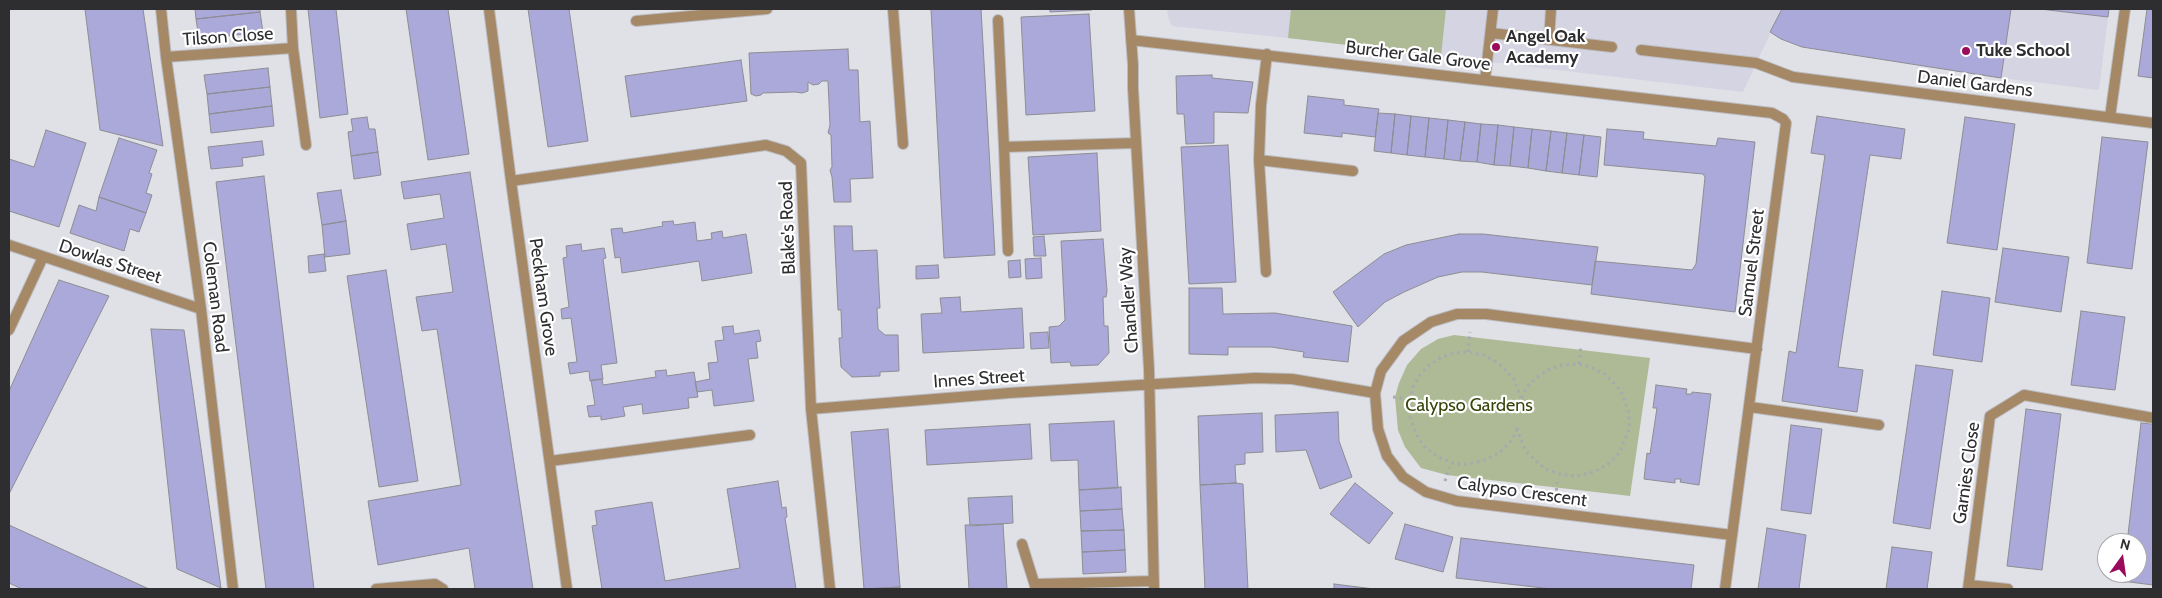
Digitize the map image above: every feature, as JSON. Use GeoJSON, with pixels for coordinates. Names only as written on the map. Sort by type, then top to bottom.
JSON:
{"type":"FeatureCollection","features":[{"type":"Feature","properties":{"kind":"street","name":"Coleman Road"},"geometry":{"type":"LineString","coordinates":[[161,9],[166,58],[201,309],[233,589]]}},
{"type":"Feature","properties":{"kind":"street","name":"Tilson Close"},"geometry":{"type":"LineString","coordinates":[[291,9],[293,48],[306,145]]}},
{"type":"Feature","properties":{"kind":"street","name":"Peckham Grove"},"geometry":{"type":"LineString","coordinates":[[489,9],[567,589]]}},
{"type":"Feature","properties":{"kind":"street"},"geometry":{"type":"LineString","coordinates":[[636,21],[767,9]]}},
{"type":"Feature","properties":{"kind":"street"},"geometry":{"type":"LineString","coordinates":[[894,9],[903,144]]}},
{"type":"Feature","properties":{"kind":"street","name":"Chandler Way"},"geometry":{"type":"LineString","coordinates":[[1129,9],[1132,40],[1135,143],[1150,384],[1154,585]]}},
{"type":"Feature","properties":{"kind":"street"},"geometry":{"type":"LineString","coordinates":[[1485,80],[1493,9]]}},
{"type":"Feature","properties":{"kind":"street"},"geometry":{"type":"LineString","coordinates":[[1549,40],[1551,9]]}},
{"type":"Feature","properties":{"kind":"street"},"geometry":{"type":"LineString","coordinates":[[2110,117],[2125,9]]}},
{"type":"Feature","properties":{"kind":"street"},"geometry":{"type":"LineString","coordinates":[[998,20],[1008,251]]}},
{"type":"Feature","properties":{"kind":"street"},"geometry":{"type":"LineString","coordinates":[[1491,33],[1612,47]]}},
{"type":"Feature","properties":{"kind":"street","name":"Burcher Gale Grove"},"geometry":{"type":"LineString","coordinates":[[1132,40],[1772,113],[1783,119],[1786,123]]}},
{"type":"Feature","properties":{"kind":"street","name":"Tilson Close"},"geometry":{"type":"LineString","coordinates":[[166,58],[293,48]]}},
{"type":"Feature","properties":{"kind":"street","name":"Daniel Gardens"},"geometry":{"type":"LineString","coordinates":[[1641,50],[1756,63],[1793,77],[2153,123]]}},
{"type":"Feature","properties":{"kind":"street"},"geometry":{"type":"LineString","coordinates":[[1266,272],[1259,160],[1260,105],[1267,54]]}},
{"type":"Feature","properties":{"kind":"street","name":"Samuel Street"},"geometry":{"type":"LineString","coordinates":[[1725,589],[1786,123]]}},
{"type":"Feature","properties":{"kind":"street"},"geometry":{"type":"LineString","coordinates":[[1004,147],[1135,143]]}},
{"type":"Feature","properties":{"kind":"street","name":"Blake's Road"},"geometry":{"type":"LineString","coordinates":[[511,181],[766,145],[786,151],[801,163],[811,408],[830,589]]}},
{"type":"Feature","properties":{"kind":"street"},"geometry":{"type":"LineString","coordinates":[[1259,160],[1353,171]]}},
{"type":"Feature","properties":{"kind":"street","name":"Dowlas Street"},"geometry":{"type":"LineString","coordinates":[[9,245],[43,258],[201,309]]}},
{"type":"Feature","properties":{"kind":"street"},"geometry":{"type":"LineString","coordinates":[[9,330],[43,258]]}},
{"type":"Feature","properties":{"kind":"street","name":"Calypso Crescent"},"geometry":{"type":"LineString","coordinates":[[1732,535],[1457,501],[1426,492],[1403,477],[1387,456],[1378,429],[1375,393],[1381,371],[1403,341],[1431,322],[1457,314],[1486,314],[1757,349]]}},
{"type":"Feature","properties":{"kind":"street"},"geometry":{"type":"LineString","coordinates":[[1150,384],[1272,378],[1375,393]]}},
{"type":"Feature","properties":{"kind":"street","name":"Innes Street"},"geometry":{"type":"LineString","coordinates":[[811,408],[1150,384]]}},
{"type":"Feature","properties":{"kind":"street","name":"Garnies Close"},"geometry":{"type":"LineString","coordinates":[[2008,589],[1968,587],[1990,416],[2024,395],[2153,418]]}},
{"type":"Feature","properties":{"kind":"street"},"geometry":{"type":"LineString","coordinates":[[1750,407],[1879,425]]}},
{"type":"Feature","properties":{"kind":"street"},"geometry":{"type":"LineString","coordinates":[[550,461],[750,435]]}},
{"type":"Feature","properties":{"kind":"street"},"geometry":{"type":"LineString","coordinates":[[1022,544],[1036,587],[1154,585]]}},
{"type":"Feature","properties":{"kind":"street"},"geometry":{"type":"LineString","coordinates":[[376,589],[434,584],[443,589]]}},
{"type":"Feature","properties":{"kind":"path"},"geometry":{"type":"LineString","coordinates":[[1472,352],[1497,362],[1514,379],[1521,399],[1527,387],[1548,370],[1562,365],[1579,364],[1590,366],[1605,374],[1616,383],[1626,400],[1629,413],[1629,428],[1626,440],[1620,452],[1608,464],[1594,472],[1577,476],[1563,475],[1538,464],[1526,450],[1517,428],[1512,440],[1500,452],[1486,460],[1469,464],[1455,464],[1440,458],[1425,447],[1418,438],[1410,416],[1413,387],[1419,376],[1428,366],[1440,358],[1454,353],[1472,352]]}},
{"type":"Feature","properties":{"kind":"shaded area","name":"Tuke School"},"geometry":{"type":"Polygon","coordinates":[[[1167,9],[2109,9],[2099,90],[2001,78],[1802,47],[1771,32],[1743,92],[1172,26],[1167,9]]]}},
{"type":"Feature","properties":{"kind":"green space"},"geometry":{"type":"Polygon","coordinates":[[[1291,9],[1446,9],[1441,56],[1288,38],[1291,9]]]}},
{"type":"Feature","properties":{"kind":"green space","name":"Calypso Gardens"},"geometry":{"type":"Polygon","coordinates":[[[1454,335],[1650,358],[1630,496],[1447,475],[1421,468],[1405,447],[1398,430],[1395,397],[1407,365],[1421,349],[1438,339],[1454,335]]]}},
{"type":"Feature","properties":{"kind":"building"},"geometry":{"type":"Polygon","coordinates":[[[85,9],[143,9],[163,146],[100,130],[85,9]]]}},
{"type":"Feature","properties":{"kind":"building"},"geometry":{"type":"Polygon","coordinates":[[[195,9],[260,9],[260,12],[196,19],[195,9]]]}},
{"type":"Feature","properties":{"kind":"building"},"geometry":{"type":"Polygon","coordinates":[[[308,9],[336,9],[348,114],[320,118],[308,9]]]}},
{"type":"Feature","properties":{"kind":"building"},"geometry":{"type":"Polygon","coordinates":[[[406,9],[448,9],[469,154],[428,160],[406,9]]]}},
{"type":"Feature","properties":{"kind":"building"},"geometry":{"type":"Polygon","coordinates":[[[528,9],[569,9],[588,141],[548,147],[528,9]]]}},
{"type":"Feature","properties":{"kind":"building"},"geometry":{"type":"Polygon","coordinates":[[[931,9],[981,9],[995,255],[944,258],[931,9]]]}},
{"type":"Feature","properties":{"kind":"building"},"geometry":{"type":"Polygon","coordinates":[[[1050,9],[1091,9],[1092,10],[1050,12],[1050,9]]]}},
{"type":"Feature","properties":{"kind":"building"},"geometry":{"type":"Polygon","coordinates":[[[1782,9],[2011,9],[2001,78],[1802,47],[1781,39],[1770,32],[1782,9]]]}},
{"type":"Feature","properties":{"kind":"building"},"geometry":{"type":"Polygon","coordinates":[[[2040,9],[2109,9],[2108,17],[2040,9]]]}},
{"type":"Feature","properties":{"kind":"building"},"geometry":{"type":"Polygon","coordinates":[[[2147,9],[2153,9],[2153,78],[2138,76],[2147,9]]]}},
{"type":"Feature","properties":{"kind":"building"},"geometry":{"type":"Polygon","coordinates":[[[260,12],[263,32],[199,39],[196,19],[260,12]]]}},
{"type":"Feature","properties":{"kind":"building"},"geometry":{"type":"Polygon","coordinates":[[[1089,14],[1095,111],[1026,115],[1021,17],[1089,14]]]}},
{"type":"Feature","properties":{"kind":"building"},"geometry":{"type":"Polygon","coordinates":[[[848,49],[849,70],[858,70],[860,122],[870,121],[873,178],[850,179],[851,202],[834,202],[830,170],[832,167],[831,135],[828,133],[830,125],[828,81],[822,81],[819,84],[813,85],[808,82],[808,91],[802,93],[763,93],[756,96],[751,94],[749,53],[848,49]]]}},
{"type":"Feature","properties":{"kind":"building"},"geometry":{"type":"Polygon","coordinates":[[[741,60],[747,101],[631,117],[625,76],[741,60]]]}},
{"type":"Feature","properties":{"kind":"building"},"geometry":{"type":"Polygon","coordinates":[[[268,68],[270,87],[207,94],[204,75],[268,68]]]}},
{"type":"Feature","properties":{"kind":"building"},"geometry":{"type":"Polygon","coordinates":[[[1212,75],[1212,78],[1253,82],[1248,113],[1214,112],[1214,143],[1186,144],[1184,114],[1177,114],[1176,76],[1212,75]]]}},
{"type":"Feature","properties":{"kind":"building"},"geometry":{"type":"Polygon","coordinates":[[[270,87],[272,106],[209,114],[207,94],[270,87]]]}},
{"type":"Feature","properties":{"kind":"building"},"geometry":{"type":"Polygon","coordinates":[[[1308,96],[1344,100],[1344,105],[1379,109],[1375,137],[1342,133],[1342,137],[1304,133],[1308,96]]]}},
{"type":"Feature","properties":{"kind":"building"},"geometry":{"type":"Polygon","coordinates":[[[272,106],[274,126],[211,133],[209,114],[272,106]]]}},
{"type":"Feature","properties":{"kind":"building"},"geometry":{"type":"Polygon","coordinates":[[[1378,113],[1395,114],[1391,153],[1374,151],[1378,113]]]}},
{"type":"Feature","properties":{"kind":"building"},"geometry":{"type":"Polygon","coordinates":[[[1395,114],[1411,116],[1407,155],[1391,153],[1395,114]]]}},
{"type":"Feature","properties":{"kind":"building"},"geometry":{"type":"Polygon","coordinates":[[[1411,116],[1429,118],[1425,157],[1407,155],[1411,116]]]}},
{"type":"Feature","properties":{"kind":"building"},"geometry":{"type":"Polygon","coordinates":[[[1817,116],[1905,129],[1901,159],[1870,155],[1838,367],[1863,370],[1857,412],[1782,401],[1789,351],[1796,353],[1825,155],[1811,153],[1817,116]]]}},
{"type":"Feature","properties":{"kind":"building"},"geometry":{"type":"Polygon","coordinates":[[[367,117],[369,129],[375,129],[378,152],[351,156],[348,132],[353,131],[351,119],[367,117]]]}},
{"type":"Feature","properties":{"kind":"building"},"geometry":{"type":"Polygon","coordinates":[[[1965,117],[2015,124],[1997,250],[1947,243],[1965,117]]]}},
{"type":"Feature","properties":{"kind":"building"},"geometry":{"type":"Polygon","coordinates":[[[1429,118],[1448,120],[1444,159],[1425,157],[1429,118]]]}},
{"type":"Feature","properties":{"kind":"building"},"geometry":{"type":"Polygon","coordinates":[[[1448,120],[1465,122],[1460,161],[1444,159],[1448,120]]]}},
{"type":"Feature","properties":{"kind":"building"},"geometry":{"type":"Polygon","coordinates":[[[1465,122],[1481,124],[1477,162],[1460,161],[1465,122]]]}},
{"type":"Feature","properties":{"kind":"building"},"geometry":{"type":"Polygon","coordinates":[[[1481,124],[1498,125],[1494,165],[1477,162],[1481,124]]]}},
{"type":"Feature","properties":{"kind":"building"},"geometry":{"type":"Polygon","coordinates":[[[1498,125],[1514,127],[1510,166],[1494,165],[1498,125]]]}},
{"type":"Feature","properties":{"kind":"building"},"geometry":{"type":"Polygon","coordinates":[[[1514,127],[1532,129],[1528,168],[1510,166],[1514,127]]]}},
{"type":"Feature","properties":{"kind":"building"},"geometry":{"type":"Polygon","coordinates":[[[1532,129],[1551,131],[1546,171],[1528,168],[1532,129]]]}},
{"type":"Feature","properties":{"kind":"building"},"geometry":{"type":"Polygon","coordinates":[[[1607,129],[1644,132],[1643,139],[1716,146],[1718,138],[1755,142],[1735,312],[1591,294],[1595,261],[1692,270],[1696,264],[1705,177],[1703,174],[1604,165],[1607,129]]]}},
{"type":"Feature","properties":{"kind":"building"},"geometry":{"type":"Polygon","coordinates":[[[46,130],[86,143],[59,227],[9,211],[9,159],[34,167],[46,130]]]}},
{"type":"Feature","properties":{"kind":"building"},"geometry":{"type":"Polygon","coordinates":[[[1551,131],[1567,133],[1562,173],[1546,171],[1551,131]]]}},
{"type":"Feature","properties":{"kind":"building"},"geometry":{"type":"Polygon","coordinates":[[[1567,133],[1584,135],[1579,175],[1562,173],[1567,133]]]}},
{"type":"Feature","properties":{"kind":"building"},"geometry":{"type":"Polygon","coordinates":[[[1584,135],[1601,137],[1597,177],[1579,175],[1584,135]]]}},
{"type":"Feature","properties":{"kind":"building"},"geometry":{"type":"Polygon","coordinates":[[[2102,137],[2148,142],[2132,269],[2087,263],[2102,137]]]}},
{"type":"Feature","properties":{"kind":"building"},"geometry":{"type":"Polygon","coordinates":[[[119,138],[157,150],[149,173],[152,174],[146,193],[152,195],[146,213],[99,197],[119,138]]]}},
{"type":"Feature","properties":{"kind":"building"},"geometry":{"type":"Polygon","coordinates":[[[262,141],[264,155],[242,158],[243,166],[211,169],[208,147],[262,141]]]}},
{"type":"Feature","properties":{"kind":"building"},"geometry":{"type":"Polygon","coordinates":[[[1228,145],[1236,282],[1189,284],[1181,147],[1228,145]]]}},
{"type":"Feature","properties":{"kind":"building"},"geometry":{"type":"Polygon","coordinates":[[[378,152],[381,175],[354,179],[351,156],[378,152]]]}},
{"type":"Feature","properties":{"kind":"building"},"geometry":{"type":"Polygon","coordinates":[[[1097,153],[1101,231],[1033,235],[1028,157],[1097,153]]]}},
{"type":"Feature","properties":{"kind":"building"},"geometry":{"type":"Polygon","coordinates":[[[470,172],[533,589],[475,589],[469,548],[378,565],[368,501],[461,485],[437,329],[422,331],[416,297],[453,292],[446,244],[411,250],[407,224],[444,218],[440,194],[404,199],[401,182],[470,172]]]}},
{"type":"Feature","properties":{"kind":"building"},"geometry":{"type":"Polygon","coordinates":[[[264,176],[314,589],[266,589],[216,182],[264,176]]]}},
{"type":"Feature","properties":{"kind":"building"},"geometry":{"type":"Polygon","coordinates":[[[341,190],[346,221],[322,225],[317,193],[341,190]]]}},
{"type":"Feature","properties":{"kind":"building"},"geometry":{"type":"Polygon","coordinates":[[[99,197],[146,213],[139,232],[130,229],[124,251],[70,233],[79,205],[96,211],[99,197]]]}},
{"type":"Feature","properties":{"kind":"building"},"geometry":{"type":"Polygon","coordinates":[[[346,221],[350,254],[325,257],[322,225],[346,221]]]}},
{"type":"Feature","properties":{"kind":"building"},"geometry":{"type":"Polygon","coordinates":[[[673,221],[674,225],[695,222],[697,241],[712,239],[711,233],[722,231],[723,238],[746,234],[752,273],[702,281],[699,261],[622,273],[620,257],[615,258],[611,229],[622,228],[623,233],[663,226],[662,222],[673,221]]]}},
{"type":"Feature","properties":{"kind":"building"},"geometry":{"type":"Polygon","coordinates":[[[834,226],[852,226],[853,251],[877,250],[880,308],[877,308],[878,329],[885,335],[898,335],[899,371],[880,372],[880,376],[852,377],[841,367],[839,338],[842,338],[841,310],[838,310],[834,226]]]}},
{"type":"Feature","properties":{"kind":"building"},"geometry":{"type":"Polygon","coordinates":[[[1459,234],[1483,234],[1598,247],[1592,285],[1482,272],[1462,272],[1438,277],[1385,302],[1358,327],[1333,292],[1384,254],[1406,245],[1459,234]]]}},
{"type":"Feature","properties":{"kind":"building"},"geometry":{"type":"Polygon","coordinates":[[[1044,236],[1046,256],[1034,256],[1033,237],[1044,236]]]}},
{"type":"Feature","properties":{"kind":"building"},"geometry":{"type":"Polygon","coordinates":[[[1103,239],[1107,291],[1106,297],[1103,297],[1104,326],[1108,326],[1109,353],[1098,365],[1071,366],[1070,362],[1051,363],[1049,327],[1059,326],[1065,320],[1061,241],[1103,239]]]}},
{"type":"Feature","properties":{"kind":"building"},"geometry":{"type":"Polygon","coordinates":[[[581,244],[582,251],[604,248],[606,258],[603,259],[617,363],[601,365],[603,379],[590,381],[589,371],[570,374],[568,363],[577,362],[571,318],[562,319],[561,309],[569,307],[563,258],[567,257],[566,246],[581,244]]]}},
{"type":"Feature","properties":{"kind":"building"},"geometry":{"type":"Polygon","coordinates":[[[2003,248],[2069,257],[2061,312],[1995,302],[2003,248]]]}},
{"type":"Feature","properties":{"kind":"building"},"geometry":{"type":"Polygon","coordinates":[[[324,254],[326,271],[309,273],[308,256],[324,254]]]}},
{"type":"Feature","properties":{"kind":"building"},"geometry":{"type":"Polygon","coordinates":[[[1041,258],[1042,278],[1026,279],[1025,259],[1041,258]]]}},
{"type":"Feature","properties":{"kind":"building"},"geometry":{"type":"Polygon","coordinates":[[[1020,260],[1021,277],[1009,278],[1008,261],[1020,260]]]}},
{"type":"Feature","properties":{"kind":"building"},"geometry":{"type":"Polygon","coordinates":[[[938,265],[939,278],[916,279],[916,266],[938,265]]]}},
{"type":"Feature","properties":{"kind":"building"},"geometry":{"type":"Polygon","coordinates":[[[386,270],[418,481],[379,487],[347,276],[386,270]]]}},
{"type":"Feature","properties":{"kind":"building"},"geometry":{"type":"Polygon","coordinates":[[[59,280],[109,296],[9,494],[9,391],[59,280]]]}},
{"type":"Feature","properties":{"kind":"building"},"geometry":{"type":"Polygon","coordinates":[[[1189,288],[1222,288],[1223,314],[1275,313],[1352,326],[1348,362],[1303,357],[1304,352],[1271,347],[1228,347],[1228,355],[1189,354],[1189,288]]]}},
{"type":"Feature","properties":{"kind":"building"},"geometry":{"type":"Polygon","coordinates":[[[1942,291],[1990,298],[1982,362],[1933,355],[1942,291]]]}},
{"type":"Feature","properties":{"kind":"building"},"geometry":{"type":"Polygon","coordinates":[[[960,297],[961,312],[1022,308],[1024,348],[923,353],[921,314],[942,313],[940,298],[960,297]]]}},
{"type":"Feature","properties":{"kind":"building"},"geometry":{"type":"Polygon","coordinates":[[[2081,311],[2125,317],[2115,390],[2071,385],[2081,311]]]}},
{"type":"Feature","properties":{"kind":"building"},"geometry":{"type":"Polygon","coordinates":[[[733,326],[734,334],[759,330],[761,341],[756,342],[758,358],[748,359],[754,401],[714,406],[712,390],[697,392],[695,382],[710,379],[708,363],[718,362],[715,341],[724,340],[722,327],[733,326]]]}},
{"type":"Feature","properties":{"kind":"building"},"geometry":{"type":"Polygon","coordinates":[[[151,329],[184,330],[221,588],[177,569],[151,329]]]}},
{"type":"Feature","properties":{"kind":"building"},"geometry":{"type":"Polygon","coordinates":[[[1048,332],[1049,348],[1031,349],[1030,333],[1048,332]]]}},
{"type":"Feature","properties":{"kind":"building"},"geometry":{"type":"Polygon","coordinates":[[[1916,365],[1953,370],[1930,529],[1893,523],[1916,365]]]}},
{"type":"Feature","properties":{"kind":"building"},"geometry":{"type":"Polygon","coordinates":[[[666,370],[667,376],[694,372],[698,397],[688,398],[689,408],[643,414],[642,404],[623,407],[625,416],[601,420],[601,416],[589,417],[587,406],[595,405],[591,380],[602,379],[603,385],[656,377],[655,371],[666,370]]]}},
{"type":"Feature","properties":{"kind":"building"},"geometry":{"type":"Polygon","coordinates":[[[1656,385],[1687,389],[1686,394],[1692,394],[1692,392],[1711,394],[1699,485],[1680,482],[1681,479],[1675,479],[1675,483],[1644,479],[1647,453],[1650,454],[1657,408],[1653,408],[1656,385]]]}},
{"type":"Feature","properties":{"kind":"building"},"geometry":{"type":"Polygon","coordinates":[[[2026,409],[2061,414],[2042,570],[2007,566],[2026,409]]]}},
{"type":"Feature","properties":{"kind":"building"},"geometry":{"type":"Polygon","coordinates":[[[1338,412],[1339,441],[1352,477],[1320,489],[1306,450],[1276,452],[1275,415],[1338,412]]]}},
{"type":"Feature","properties":{"kind":"building"},"geometry":{"type":"Polygon","coordinates":[[[1262,413],[1263,452],[1245,453],[1245,464],[1235,465],[1236,483],[1200,485],[1198,416],[1262,413]]]}},
{"type":"Feature","properties":{"kind":"building"},"geometry":{"type":"Polygon","coordinates":[[[1114,421],[1118,488],[1079,490],[1078,460],[1051,461],[1049,424],[1114,421]]]}},
{"type":"Feature","properties":{"kind":"building"},"geometry":{"type":"Polygon","coordinates":[[[2141,423],[2153,424],[2153,585],[2138,583],[2147,583],[2147,533],[2128,533],[2141,423]]]}},
{"type":"Feature","properties":{"kind":"building"},"geometry":{"type":"Polygon","coordinates":[[[1030,424],[1032,459],[927,465],[925,430],[1030,424]]]}},
{"type":"Feature","properties":{"kind":"building"},"geometry":{"type":"Polygon","coordinates":[[[1791,425],[1822,429],[1811,514],[1781,510],[1791,425]]]}},
{"type":"Feature","properties":{"kind":"building"},"geometry":{"type":"Polygon","coordinates":[[[888,429],[900,587],[864,589],[851,432],[888,429]]]}},
{"type":"Feature","properties":{"kind":"building"},"geometry":{"type":"Polygon","coordinates":[[[778,481],[782,508],[786,507],[787,517],[785,518],[796,589],[602,589],[592,526],[597,525],[595,511],[652,502],[665,581],[740,568],[727,489],[778,481]]]}},
{"type":"Feature","properties":{"kind":"building"},"geometry":{"type":"Polygon","coordinates":[[[1355,483],[1393,513],[1369,544],[1330,514],[1355,483]]]}},
{"type":"Feature","properties":{"kind":"building"},"geometry":{"type":"Polygon","coordinates":[[[1243,484],[1248,589],[1205,589],[1200,485],[1243,484]]]}},
{"type":"Feature","properties":{"kind":"building"},"geometry":{"type":"Polygon","coordinates":[[[1121,487],[1122,509],[1080,511],[1079,490],[1121,487]]]}},
{"type":"Feature","properties":{"kind":"building"},"geometry":{"type":"Polygon","coordinates":[[[1012,496],[1013,523],[970,526],[968,498],[1012,496]]]}},
{"type":"Feature","properties":{"kind":"building"},"geometry":{"type":"Polygon","coordinates":[[[1122,509],[1124,530],[1081,531],[1080,511],[1122,509]]]}},
{"type":"Feature","properties":{"kind":"building"},"geometry":{"type":"Polygon","coordinates":[[[1003,524],[1007,589],[969,589],[965,525],[1003,524]]]}},
{"type":"Feature","properties":{"kind":"building"},"geometry":{"type":"Polygon","coordinates":[[[1405,524],[1453,537],[1443,572],[1395,559],[1405,524]]]}},
{"type":"Feature","properties":{"kind":"building"},"geometry":{"type":"Polygon","coordinates":[[[9,525],[149,589],[22,589],[9,583],[9,525]]]}},
{"type":"Feature","properties":{"kind":"building"},"geometry":{"type":"Polygon","coordinates":[[[1767,528],[1806,535],[1799,589],[1758,589],[1767,528]]]}},
{"type":"Feature","properties":{"kind":"building"},"geometry":{"type":"Polygon","coordinates":[[[1124,530],[1125,550],[1082,552],[1081,531],[1124,530]]]}},
{"type":"Feature","properties":{"kind":"building"},"geometry":{"type":"Polygon","coordinates":[[[1461,538],[1694,565],[1691,589],[1552,589],[1456,578],[1461,538]]]}},
{"type":"Feature","properties":{"kind":"building"},"geometry":{"type":"Polygon","coordinates":[[[1892,547],[1932,552],[1927,589],[1886,589],[1892,547]]]}},
{"type":"Feature","properties":{"kind":"building"},"geometry":{"type":"Polygon","coordinates":[[[1125,550],[1126,572],[1083,574],[1082,552],[1125,550]]]}},
{"type":"Feature","properties":{"kind":"building"},"geometry":{"type":"Polygon","coordinates":[[[1334,584],[1374,589],[1334,589],[1334,584]]]}},
{"type":"Feature","properties":{"kind":"building"},"geometry":{"type":"Polygon","coordinates":[[[900,587],[900,589],[870,589],[900,587]]]}},
{"type":"Feature","properties":{"kind":"place","name":"Angel Oak Academy"},"geometry":{"type":"Point","coordinates":[1496,47]}},
{"type":"Feature","properties":{"kind":"place","name":"Tuke School"},"geometry":{"type":"Point","coordinates":[1966,51]}}]}
